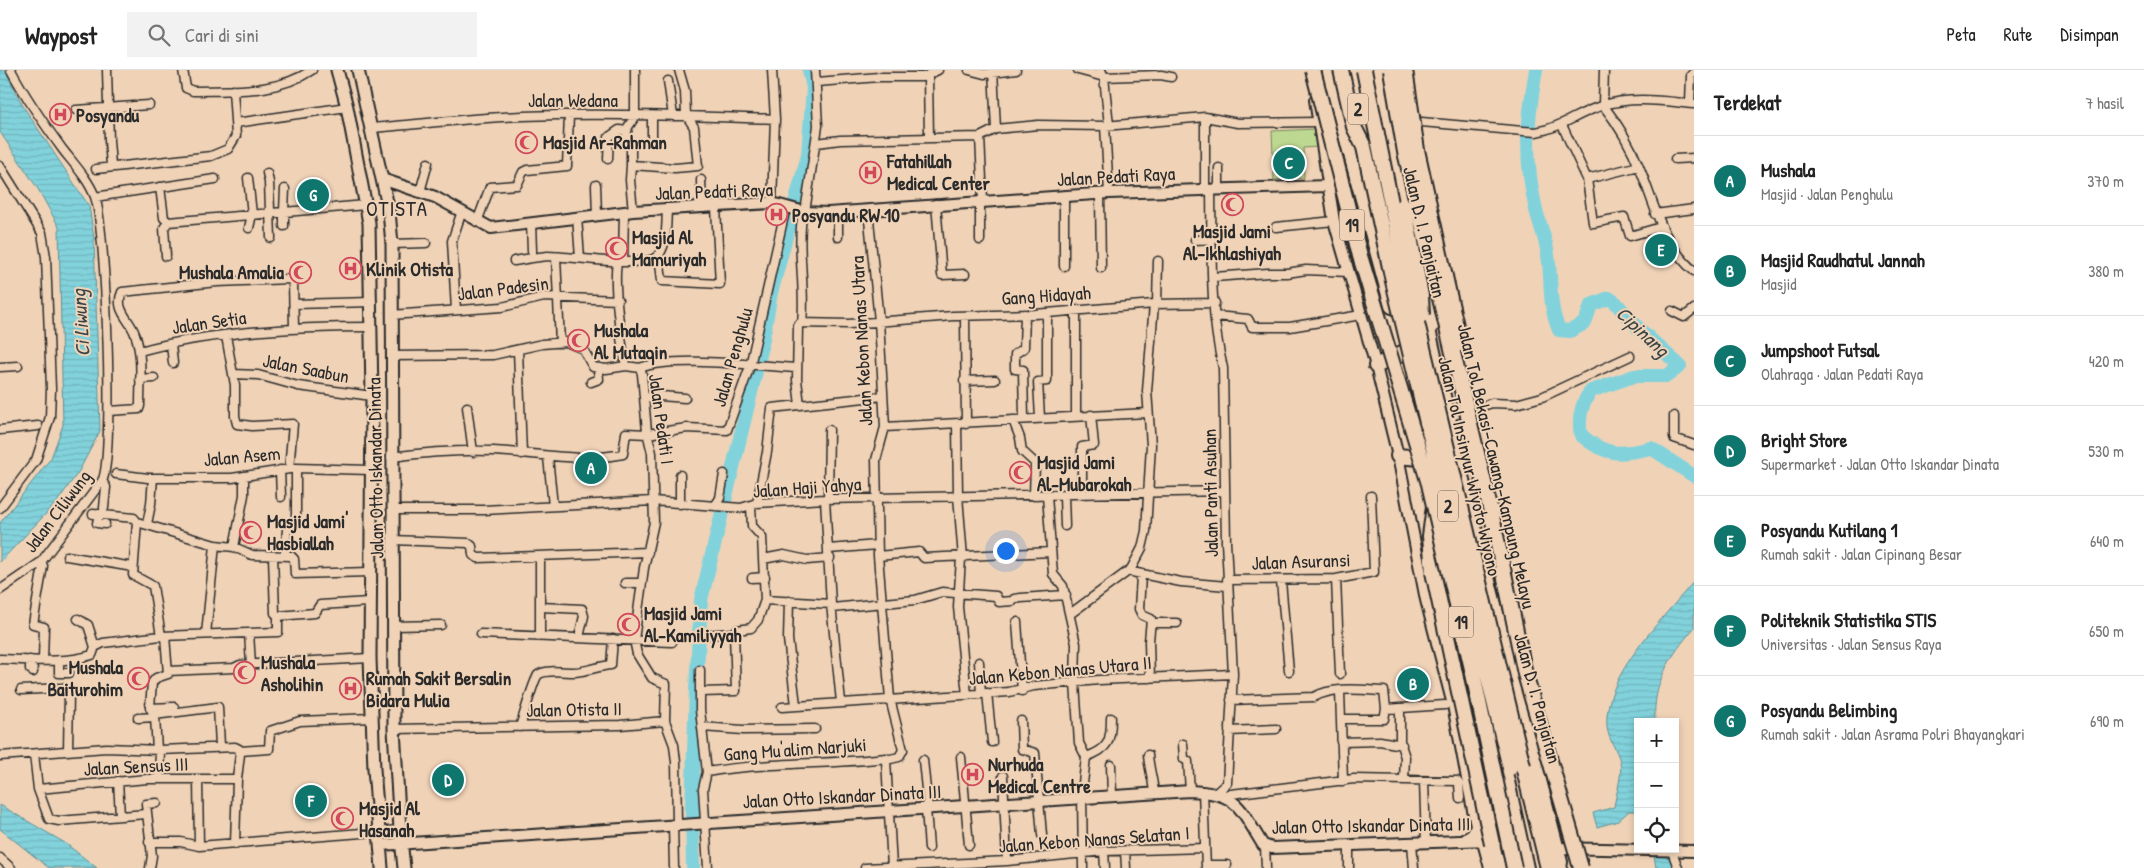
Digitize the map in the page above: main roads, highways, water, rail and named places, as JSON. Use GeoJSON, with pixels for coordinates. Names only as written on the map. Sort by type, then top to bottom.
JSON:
{"type":"FeatureCollection","features":[{"type":"Feature","properties":{"kind":"highway","name":"19"},"geometry":{"type":"LineString","coordinates":[[1313,70],[1360,256],[1429,484],[1515,868]]}},
{"type":"Feature","properties":{"kind":"highway"},"geometry":{"type":"LineString","coordinates":[[1328,70],[1417,402],[1436,488],[1490,702],[1515,839],[1532,866]]}},
{"type":"Feature","properties":{"kind":"highway"},"geometry":{"type":"LineString","coordinates":[[1342,70],[1376,215],[1385,262],[1387,286]]}},
{"type":"Feature","properties":{"kind":"highway"},"geometry":{"type":"LineString","coordinates":[[1342,70],[1354,127],[1364,147]]}},
{"type":"Feature","properties":{"kind":"highway","name":"Jalan Tol Insinyur Wiyoto Wiyono"},"geometry":{"type":"LineString","coordinates":[[1351,70],[1364,147],[1393,281],[1532,866]]}},
{"type":"Feature","properties":{"kind":"highway","name":"Jalan Tol Insinyur Wiyoto Wiyono"},"geometry":{"type":"LineString","coordinates":[[1364,70],[1406,277],[1466,535],[1558,866]]}},
{"type":"Feature","properties":{"kind":"highway","name":"Jalan D. I. Panjaitan"},"geometry":{"type":"LineString","coordinates":[[1369,70],[1462,480],[1556,848],[1558,866]]}},
{"type":"Feature","properties":{"kind":"highway"},"geometry":{"type":"LineString","coordinates":[[1378,70],[1421,296],[1424,348]]}},
{"type":"Feature","properties":{"kind":"highway","name":"Jalan Tol Bekasi–Cawang–Kampung Melayu"},"geometry":{"type":"LineString","coordinates":[[1392,70],[1405,152],[1492,516],[1525,674],[1581,868]]}},
{"type":"Feature","properties":{"kind":"highway"},"geometry":{"type":"LineString","coordinates":[[1405,70],[1418,150],[1471,398],[1492,516]]}},
{"type":"Feature","properties":{"kind":"highway"},"geometry":{"type":"LineString","coordinates":[[1376,215],[1388,210],[1401,212]]}},
{"type":"Feature","properties":{"kind":"highway"},"geometry":{"type":"LineString","coordinates":[[1376,366],[1404,352]]}},
{"type":"Feature","properties":{"kind":"highway"},"geometry":{"type":"LineString","coordinates":[[1417,402],[1419,392],[1426,386],[1436,386],[1444,395]]}},
{"type":"Feature","properties":{"kind":"highway"},"geometry":{"type":"LineString","coordinates":[[1398,456],[1430,459]]}},
{"type":"Feature","properties":{"kind":"highway"},"geometry":{"type":"LineString","coordinates":[[1436,488],[1430,536],[1433,572],[1485,818],[1498,868]]}},
{"type":"Feature","properties":{"kind":"main road","name":"Jalan Otto Iskandar Dinata"},"geometry":{"type":"LineString","coordinates":[[337,70],[347,106],[366,206],[371,249],[372,396],[369,602],[372,718],[382,868]]}},
{"type":"Feature","properties":{"kind":"main road","name":"Jalan Otto Iskandar Dinata"},"geometry":{"type":"LineString","coordinates":[[358,70],[389,211],[392,244],[391,457],[394,729],[404,868]]}},
{"type":"Feature","properties":{"kind":"water","name":"Ci Liwung"},"geometry":{"type":"Polygon","coordinates":[[[0,70],[5,70],[23,106],[89,206],[94,238],[100,431],[79,471],[57,502],[0,562],[0,523],[51,458],[63,425],[59,227],[38,189],[0,132],[0,70]]]}},
{"type":"Feature","properties":{"kind":"water"},"geometry":{"type":"Polygon","coordinates":[[[1694,581],[1694,628],[1665,670],[1657,695],[1655,718],[1634,718],[1634,811],[1629,811],[1618,821],[1597,827],[1593,813],[1614,807],[1620,778],[1620,761],[1609,736],[1607,726],[1608,707],[1625,667],[1652,630],[1694,581]]]}},
{"type":"Feature","properties":{"kind":"water"},"geometry":{"type":"Polygon","coordinates":[[[0,805],[65,843],[97,868],[49,868],[0,829],[0,805]]]}},
{"type":"Feature","properties":{"kind":"water"},"geometry":{"type":"Polygon","coordinates":[[[1654,853],[1674,853],[1678,868],[1656,868],[1654,853]]]}},
{"type":"Feature","properties":{"kind":"waterway"},"geometry":{"type":"LineString","coordinates":[[693,868],[692,812],[701,600],[760,355],[771,293],[808,155],[813,88],[809,70]]}},
{"type":"Feature","properties":{"kind":"waterway","name":"Cipinang"},"geometry":{"type":"LineString","coordinates":[[1536,70],[1529,123],[1528,157],[1532,191],[1547,249],[1553,311],[1559,330],[1570,331],[1585,323],[1591,305],[1609,298],[1615,302],[1638,328],[1680,366],[1667,376],[1634,376],[1591,391],[1581,412],[1581,435],[1606,451],[1622,453],[1651,448],[1694,476]]}},
{"type":"Feature","properties":{"kind":"place","name":"Posyandu"},"geometry":{"type":"Point","coordinates":[60,115]}},
{"type":"Feature","properties":{"kind":"place","name":"Masjid Ar-Rahman"},"geometry":{"type":"Point","coordinates":[527,142]}},
{"type":"Feature","properties":{"kind":"place","name":"Jumpshoot Futsal"},"geometry":{"type":"Point","coordinates":[1289,163]}},
{"type":"Feature","properties":{"kind":"place","name":"Fatahillah Medical Center"},"geometry":{"type":"Point","coordinates":[871,172]}},
{"type":"Feature","properties":{"kind":"place","name":"Posyandu Belimbing"},"geometry":{"type":"Point","coordinates":[313,195]}},
{"type":"Feature","properties":{"kind":"place","name":"Masjid Jami Al-Ikhlashiyah"},"geometry":{"type":"Point","coordinates":[1232,205]}},
{"type":"Feature","properties":{"kind":"place","name":"Posyandu RW 10"},"geometry":{"type":"Point","coordinates":[776,215]}},
{"type":"Feature","properties":{"kind":"place","name":"Masjid Al Mamuriyah"},"geometry":{"type":"Point","coordinates":[616,248]}},
{"type":"Feature","properties":{"kind":"place","name":"Posyandu Kutilang 1"},"geometry":{"type":"Point","coordinates":[1661,250]}},
{"type":"Feature","properties":{"kind":"place","name":"Klinik Otista"},"geometry":{"type":"Point","coordinates":[350,269]}},
{"type":"Feature","properties":{"kind":"place","name":"Mushala Amalia"},"geometry":{"type":"Point","coordinates":[300,272]}},
{"type":"Feature","properties":{"kind":"place","name":"Mushala Al Mutaqin"},"geometry":{"type":"Point","coordinates":[578,341]}},
{"type":"Feature","properties":{"kind":"place","name":"Mushala"},"geometry":{"type":"Point","coordinates":[591,468]}},
{"type":"Feature","properties":{"kind":"place","name":"Masjid Jami Al-Mubarokah"},"geometry":{"type":"Point","coordinates":[1021,473]}},
{"type":"Feature","properties":{"kind":"place","name":"Masjid Jami' Hasbiallah"},"geometry":{"type":"Point","coordinates":[251,532]}},
{"type":"Feature","properties":{"kind":"place","name":"Masjid Jami Al-Kamiliyyah"},"geometry":{"type":"Point","coordinates":[628,624]}},
{"type":"Feature","properties":{"kind":"place","name":"Mushala Asholihin"},"geometry":{"type":"Point","coordinates":[245,673]}},
{"type":"Feature","properties":{"kind":"place","name":"Mushala Baiturohim"},"geometry":{"type":"Point","coordinates":[139,678]}},
{"type":"Feature","properties":{"kind":"place","name":"Masjid Raudhatul Jannah"},"geometry":{"type":"Point","coordinates":[1413,684]}},
{"type":"Feature","properties":{"kind":"place","name":"Rumah Sakit Bersalin Bidara Mulia"},"geometry":{"type":"Point","coordinates":[350,689]}},
{"type":"Feature","properties":{"kind":"place","name":"Nurhuda Medical Centre"},"geometry":{"type":"Point","coordinates":[972,775]}},
{"type":"Feature","properties":{"kind":"place","name":"Bright Store"},"geometry":{"type":"Point","coordinates":[448,780]}},
{"type":"Feature","properties":{"kind":"place","name":"Politeknik Statistika STIS"},"geometry":{"type":"Point","coordinates":[311,801]}},
{"type":"Feature","properties":{"kind":"place","name":"Masjid Al Hasanah"},"geometry":{"type":"Point","coordinates":[343,819]}},
{"type":"Feature","properties":{"kind":"district","name":"OTISTA"},"geometry":{"type":"Point","coordinates":[397,208]}}]}
